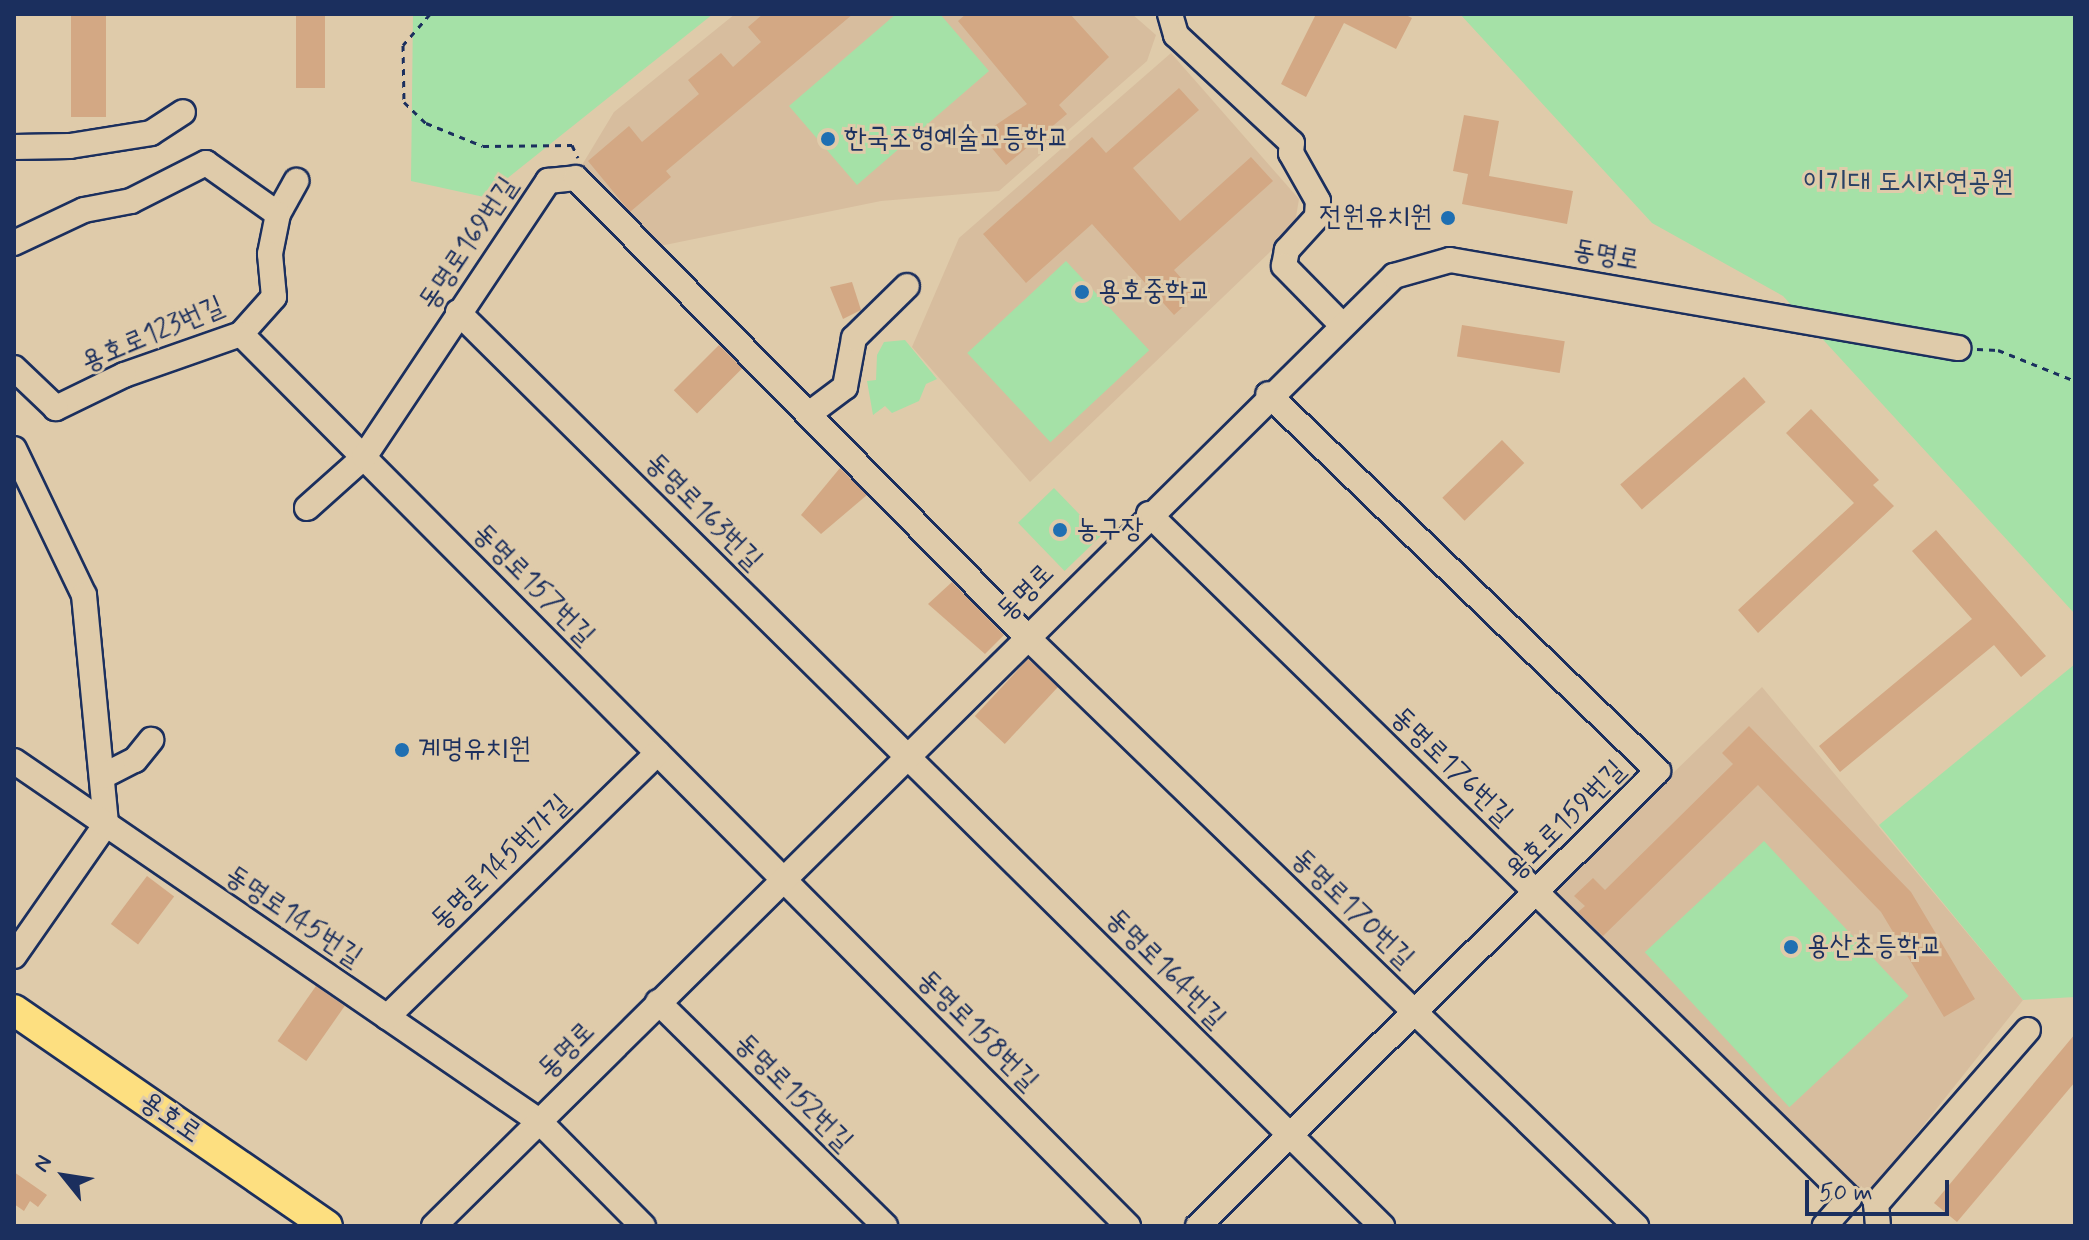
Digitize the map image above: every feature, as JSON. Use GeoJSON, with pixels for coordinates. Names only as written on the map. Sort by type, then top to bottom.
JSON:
{"type":"FeatureCollection","features":[{"type":"Feature","properties":{"kind":"main road","name":"용호로"},"geometry":{"type":"LineString","coordinates":[[14,1010],[327,1226]]}},
{"type":"Feature","properties":{"kind":"street"},"geometry":{"type":"LineString","coordinates":[[1170,14],[1176,35],[1292,143],[1318,209],[1287,250],[1284,266],[1342,325]]}},
{"type":"Feature","properties":{"kind":"street"},"geometry":{"type":"LineString","coordinates":[[14,147],[70,146],[151,133],[183,112]]}},
{"type":"Feature","properties":{"kind":"street"},"geometry":{"type":"LineString","coordinates":[[14,243],[84,210],[131,201],[206,163],[278,214]]}},
{"type":"Feature","properties":{"kind":"street","name":"동명로169번길"},"geometry":{"type":"LineString","coordinates":[[307,508],[364,457],[548,181],[576,178]]}},
{"type":"Feature","properties":{"kind":"street"},"geometry":{"type":"LineString","coordinates":[[576,178],[1026,636]]}},
{"type":"Feature","properties":{"kind":"street","name":"용호로123번길"},"geometry":{"type":"LineString","coordinates":[[14,368],[56,408],[124,375],[241,334],[274,297],[270,254],[278,214],[296,181]]}},
{"type":"Feature","properties":{"kind":"street","name":"동명로"},"geometry":{"type":"LineString","coordinates":[[434,1226],[1268,394],[1394,276],[1450,260],[1958,348]]}},
{"type":"Feature","properties":{"kind":"street"},"geometry":{"type":"LineString","coordinates":[[809,414],[845,387],[854,338],[907,286]]}},
{"type":"Feature","properties":{"kind":"street","name":"동명로163번길"},"geometry":{"type":"LineString","coordinates":[[458,312],[906,755]]}},
{"type":"Feature","properties":{"kind":"street","name":"동명로157번길"},"geometry":{"type":"LineString","coordinates":[[241,334],[783,878]]}},
{"type":"Feature","properties":{"kind":"street","name":"용호로159번길"},"geometry":{"type":"LineString","coordinates":[[1198,1226],[1658,771],[1268,394]]}},
{"type":"Feature","properties":{"kind":"street"},"geometry":{"type":"LineString","coordinates":[[14,449],[84,595],[106,824],[14,956]]}},
{"type":"Feature","properties":{"kind":"street","name":"동명로176번길"},"geometry":{"type":"LineString","coordinates":[[1149,514],[1849,1198],[1825,1226]]}},
{"type":"Feature","properties":{"kind":"street","name":"동명로170번길"},"geometry":{"type":"LineString","coordinates":[[1026,636],[1636,1226]]}},
{"type":"Feature","properties":{"kind":"street"},"geometry":{"type":"LineString","coordinates":[[103,776],[135,760],[151,740]]}},
{"type":"Feature","properties":{"kind":"street","name":"동명로145번가길"},"geometry":{"type":"LineString","coordinates":[[387,1017],[658,753]]}},
{"type":"Feature","properties":{"kind":"street","name":"동명로164번길"},"geometry":{"type":"LineString","coordinates":[[906,755],[1382,1226]]}},
{"type":"Feature","properties":{"kind":"street","name":"동명로145번길"},"geometry":{"type":"LineString","coordinates":[[14,761],[539,1121],[643,1226]]}},
{"type":"Feature","properties":{"kind":"street","name":"동명로158번길"},"geometry":{"type":"LineString","coordinates":[[783,878],[1128,1226]]}},
{"type":"Feature","properties":{"kind":"street","name":"동명로152번길"},"geometry":{"type":"LineString","coordinates":[[658,1002],[885,1226]]}},
{"type":"Feature","properties":{"kind":"street"},"geometry":{"type":"LineString","coordinates":[[1878,1226],[1876,1204],[2028,1030]]}},
{"type":"Feature","properties":{"kind":"path"},"geometry":{"type":"LineString","coordinates":[[430,14],[403,45],[404,102],[426,123],[483,146],[572,145],[579,150],[576,178]]}},
{"type":"Feature","properties":{"kind":"path"},"geometry":{"type":"LineString","coordinates":[[1958,348],[1998,350],[2075,381]]}},
{"type":"Feature","properties":{"kind":"shaded area","name":"한국조형예술고등학교"},"geometry":{"type":"Polygon","coordinates":[[[735,14],[1132,14],[1156,35],[1147,61],[999,191],[881,201],[655,247],[582,165],[614,112],[735,14]]]}},
{"type":"Feature","properties":{"kind":"shaded area","name":"용호중학교"},"geometry":{"type":"Polygon","coordinates":[[[1171,53],[1299,199],[1294,229],[1030,482],[912,347],[959,238],[1171,53]]]}},
{"type":"Feature","properties":{"kind":"shaded area","name":"용산초등학교"},"geometry":{"type":"Polygon","coordinates":[[[1762,687],[2023,1000],[1864,1200],[1549,893],[1762,687]]]}},
{"type":"Feature","properties":{"kind":"green space"},"geometry":{"type":"Polygon","coordinates":[[[413,14],[713,14],[484,197],[411,181],[413,14]]]}},
{"type":"Feature","properties":{"kind":"green space"},"geometry":{"type":"Polygon","coordinates":[[[896,14],[940,14],[989,71],[857,185],[789,106],[896,14]]]}},
{"type":"Feature","properties":{"kind":"green space","name":"이기대 도시자연공원"},"geometry":{"type":"Polygon","coordinates":[[[1460,14],[2075,14],[2075,614],[1783,296],[1652,223],[1460,14]]]}},
{"type":"Feature","properties":{"kind":"green space"},"geometry":{"type":"Polygon","coordinates":[[[1066,261],[1149,350],[1050,442],[967,353],[1066,261]]]}},
{"type":"Feature","properties":{"kind":"green space"},"geometry":{"type":"Polygon","coordinates":[[[905,340],[937,379],[926,384],[919,401],[892,413],[885,406],[873,415],[867,381],[876,380],[877,355],[884,342],[905,340]]]}},
{"type":"Feature","properties":{"kind":"green space","name":"농구장"},"geometry":{"type":"Polygon","coordinates":[[[1054,488],[1101,536],[1065,571],[1018,523],[1054,488]]]}},
{"type":"Feature","properties":{"kind":"green space"},"geometry":{"type":"Polygon","coordinates":[[[2075,664],[2075,997],[2023,1000],[1879,825],[2075,664]]]}},
{"type":"Feature","properties":{"kind":"green space"},"geometry":{"type":"Polygon","coordinates":[[[1764,841],[1909,996],[1789,1107],[1645,952],[1764,841]]]}},
{"type":"Feature","properties":{"kind":"building"},"geometry":{"type":"Polygon","coordinates":[[[71,14],[106,14],[106,117],[71,117],[71,14]]]}},
{"type":"Feature","properties":{"kind":"building"},"geometry":{"type":"Polygon","coordinates":[[[296,14],[325,14],[325,88],[296,88],[296,14]]]}},
{"type":"Feature","properties":{"kind":"building"},"geometry":{"type":"Polygon","coordinates":[[[763,14],[853,14],[666,171],[671,177],[630,212],[588,161],[629,126],[642,142],[699,94],[688,80],[721,53],[733,67],[761,42],[748,27],[763,14]]]}},
{"type":"Feature","properties":{"kind":"building"},"geometry":{"type":"Polygon","coordinates":[[[966,14],[1070,14],[1109,57],[1059,105],[1067,114],[1006,165],[981,135],[1027,104],[958,21],[966,14]]]}},
{"type":"Feature","properties":{"kind":"building"},"geometry":{"type":"Polygon","coordinates":[[[1316,14],[1404,14],[1412,18],[1396,49],[1344,23],[1306,97],[1281,84],[1316,14]]]}},
{"type":"Feature","properties":{"kind":"building"},"geometry":{"type":"Polygon","coordinates":[[[1179,88],[1199,110],[1133,168],[1180,221],[1251,157],[1273,181],[1174,270],[1196,295],[1174,315],[1092,224],[1026,283],[983,234],[1092,137],[1106,153],[1179,88]]]}},
{"type":"Feature","properties":{"kind":"building"},"geometry":{"type":"Polygon","coordinates":[[[1464,115],[1499,121],[1489,176],[1573,191],[1567,224],[1462,204],[1468,174],[1453,171],[1464,115]]]}},
{"type":"Feature","properties":{"kind":"building"},"geometry":{"type":"Polygon","coordinates":[[[852,282],[861,310],[843,319],[830,287],[852,282]]]}},
{"type":"Feature","properties":{"kind":"building"},"geometry":{"type":"Polygon","coordinates":[[[1462,325],[1565,341],[1560,373],[1457,357],[1462,325]]]}},
{"type":"Feature","properties":{"kind":"building"},"geometry":{"type":"Polygon","coordinates":[[[719,345],[742,368],[697,414],[674,390],[719,345]]]}},
{"type":"Feature","properties":{"kind":"building"},"geometry":{"type":"Polygon","coordinates":[[[1744,377],[1766,402],[1642,509],[1620,485],[1744,377]]]}},
{"type":"Feature","properties":{"kind":"building"},"geometry":{"type":"Polygon","coordinates":[[[1811,409],[1879,480],[1873,485],[1894,506],[1758,633],[1738,610],[1854,503],[1786,433],[1811,409]]]}},
{"type":"Feature","properties":{"kind":"building"},"geometry":{"type":"Polygon","coordinates":[[[1502,440],[1524,463],[1465,521],[1442,498],[1502,440]]]}},
{"type":"Feature","properties":{"kind":"building"},"geometry":{"type":"Polygon","coordinates":[[[840,468],[867,495],[821,534],[801,515],[840,468]]]}},
{"type":"Feature","properties":{"kind":"building"},"geometry":{"type":"Polygon","coordinates":[[[1936,530],[2046,656],[2021,677],[1994,645],[1840,772],[1819,746],[1972,619],[1912,551],[1936,530]]]}},
{"type":"Feature","properties":{"kind":"building"},"geometry":{"type":"Polygon","coordinates":[[[952,582],[1004,635],[985,654],[928,604],[952,582]]]}},
{"type":"Feature","properties":{"kind":"building"},"geometry":{"type":"Polygon","coordinates":[[[1028,659],[1058,687],[1005,744],[975,716],[1028,659]]]}},
{"type":"Feature","properties":{"kind":"building"},"geometry":{"type":"Polygon","coordinates":[[[1749,726],[1911,892],[1975,999],[1944,1017],[1881,912],[1758,785],[1603,936],[1578,912],[1585,906],[1574,896],[1593,878],[1605,890],[1733,764],[1722,753],[1749,726]]]}},
{"type":"Feature","properties":{"kind":"building"},"geometry":{"type":"Polygon","coordinates":[[[147,876],[174,896],[138,944],[111,924],[147,876]]]}},
{"type":"Feature","properties":{"kind":"building"},"geometry":{"type":"Polygon","coordinates":[[[316,986],[345,1006],[306,1061],[278,1041],[316,986]]]}},
{"type":"Feature","properties":{"kind":"building"},"geometry":{"type":"Polygon","coordinates":[[[2075,1034],[2075,1082],[1957,1222],[1934,1203],[2075,1034]]]}},
{"type":"Feature","properties":{"kind":"building"},"geometry":{"type":"Polygon","coordinates":[[[14,1172],[47,1195],[38,1207],[30,1201],[24,1211],[14,1204],[14,1172]]]}},
{"type":"Feature","properties":{"kind":"place","name":"한국조형예술고등학교"},"geometry":{"type":"Point","coordinates":[828,139]}},
{"type":"Feature","properties":{"kind":"place","name":"전원유치원"},"geometry":{"type":"Point","coordinates":[1448,218]}},
{"type":"Feature","properties":{"kind":"place","name":"용호중학교"},"geometry":{"type":"Point","coordinates":[1082,292]}},
{"type":"Feature","properties":{"kind":"place","name":"농구장"},"geometry":{"type":"Point","coordinates":[1060,530]}},
{"type":"Feature","properties":{"kind":"place","name":"계명유치원"},"geometry":{"type":"Point","coordinates":[402,750]}},
{"type":"Feature","properties":{"kind":"place","name":"용산초등학교"},"geometry":{"type":"Point","coordinates":[1791,947]}}]}
